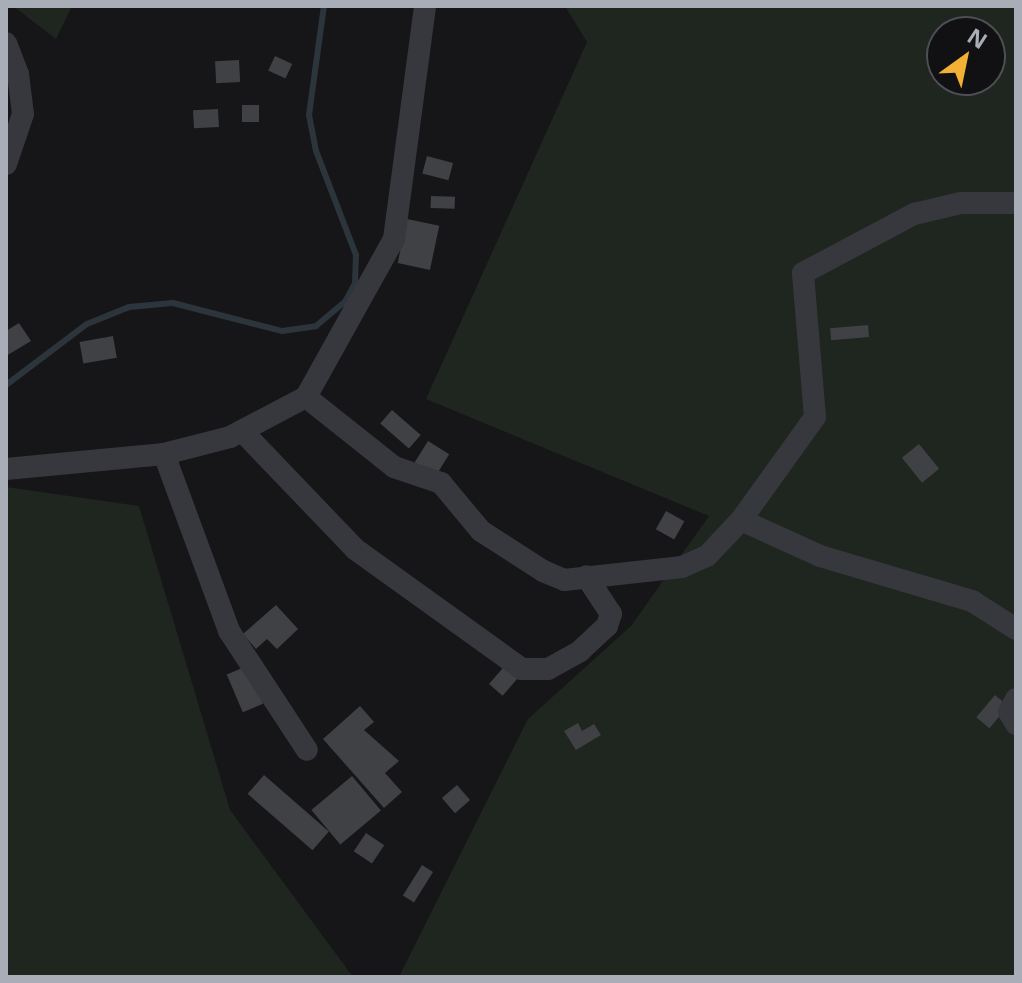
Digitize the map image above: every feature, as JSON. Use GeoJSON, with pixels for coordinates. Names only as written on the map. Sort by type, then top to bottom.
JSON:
{"type":"FeatureCollection","features":[{"type":"Feature","properties":{"kind":"street"},"geometry":{"type":"LineString","coordinates":[[6,469],[164,454],[242,431],[306,397],[394,239],[425,6]]}},
{"type":"Feature","properties":{"kind":"street"},"geometry":{"type":"LineString","coordinates":[[6,43],[18,74],[23,114],[6,164]]}},
{"type":"Feature","properties":{"kind":"street"},"geometry":{"type":"LineString","coordinates":[[306,397],[394,467],[441,483],[481,531],[564,580],[682,567],[707,556],[741,520],[815,417],[803,273],[914,214],[961,203],[1016,203]]}},
{"type":"Feature","properties":{"kind":"street"},"geometry":{"type":"LineString","coordinates":[[242,431],[355,549],[522,669],[548,669],[580,651],[607,626],[611,614],[586,576]]}},
{"type":"Feature","properties":{"kind":"street"},"geometry":{"type":"LineString","coordinates":[[164,454],[229,631],[307,750]]}},
{"type":"Feature","properties":{"kind":"street"},"geometry":{"type":"LineString","coordinates":[[741,520],[820,556],[972,601],[1016,629]]}},
{"type":"Feature","properties":{"kind":"street"},"geometry":{"type":"LineString","coordinates":[[1016,699],[1009,712],[1016,724]]}},
{"type":"Feature","properties":{"kind":"shaded area"},"geometry":{"type":"Polygon","coordinates":[[[13,6],[72,6],[56,39],[13,6]]]}},
{"type":"Feature","properties":{"kind":"shaded area"},"geometry":{"type":"Polygon","coordinates":[[[565,6],[1016,6],[1016,977],[399,977],[528,719],[631,626],[709,516],[426,399],[587,42],[565,6]]]}},
{"type":"Feature","properties":{"kind":"shaded area"},"geometry":{"type":"Polygon","coordinates":[[[6,487],[139,506],[230,810],[353,977],[6,977],[6,487]]]}},
{"type":"Feature","properties":{"kind":"building"},"geometry":{"type":"Polygon","coordinates":[[[275,56],[292,64],[285,79],[268,71],[275,56]]]}},
{"type":"Feature","properties":{"kind":"building"},"geometry":{"type":"Polygon","coordinates":[[[239,60],[240,82],[216,83],[215,61],[239,60]]]}},
{"type":"Feature","properties":{"kind":"building"},"geometry":{"type":"Polygon","coordinates":[[[242,105],[259,105],[259,122],[242,122],[242,105]]]}},
{"type":"Feature","properties":{"kind":"building"},"geometry":{"type":"Polygon","coordinates":[[[218,109],[219,127],[194,128],[193,110],[218,109]]]}},
{"type":"Feature","properties":{"kind":"building"},"geometry":{"type":"Polygon","coordinates":[[[427,156],[453,163],[448,180],[422,173],[427,156]]]}},
{"type":"Feature","properties":{"kind":"building"},"geometry":{"type":"Polygon","coordinates":[[[431,196],[455,197],[455,209],[431,208],[431,196]]]}},
{"type":"Feature","properties":{"kind":"building"},"geometry":{"type":"Polygon","coordinates":[[[407,219],[439,226],[430,270],[398,263],[407,219]]]}},
{"type":"Feature","properties":{"kind":"building"},"geometry":{"type":"Polygon","coordinates":[[[19,323],[31,341],[6,356],[6,331],[19,323]]]}},
{"type":"Feature","properties":{"kind":"building"},"geometry":{"type":"Polygon","coordinates":[[[868,325],[869,337],[831,340],[830,328],[868,325]]]}},
{"type":"Feature","properties":{"kind":"building"},"geometry":{"type":"Polygon","coordinates":[[[113,336],[117,358],[83,364],[80,342],[113,336]]]}},
{"type":"Feature","properties":{"kind":"building"},"geometry":{"type":"Polygon","coordinates":[[[392,410],[421,435],[409,449],[380,424],[392,410]]]}},
{"type":"Feature","properties":{"kind":"building"},"geometry":{"type":"Polygon","coordinates":[[[428,441],[449,454],[436,475],[415,462],[428,441]]]}},
{"type":"Feature","properties":{"kind":"building"},"geometry":{"type":"Polygon","coordinates":[[[919,444],[939,469],[922,483],[902,458],[919,444]]]}},
{"type":"Feature","properties":{"kind":"building"},"geometry":{"type":"Polygon","coordinates":[[[666,511],[684,521],[674,540],[656,529],[666,511]]]}},
{"type":"Feature","properties":{"kind":"building"},"geometry":{"type":"Polygon","coordinates":[[[276,605],[298,629],[277,649],[267,639],[256,649],[243,634],[276,605]]]}},
{"type":"Feature","properties":{"kind":"building"},"geometry":{"type":"Polygon","coordinates":[[[508,662],[522,674],[503,696],[489,684],[508,662]]]}},
{"type":"Feature","properties":{"kind":"building"},"geometry":{"type":"Polygon","coordinates":[[[247,666],[263,704],[243,712],[227,675],[247,666]]]}},
{"type":"Feature","properties":{"kind":"building"},"geometry":{"type":"Polygon","coordinates":[[[995,695],[1008,706],[989,728],[976,717],[995,695]]]}},
{"type":"Feature","properties":{"kind":"building"},"geometry":{"type":"Polygon","coordinates":[[[360,706],[374,722],[364,730],[399,761],[385,773],[402,792],[384,808],[323,739],[360,706]]]}},
{"type":"Feature","properties":{"kind":"building"},"geometry":{"type":"Polygon","coordinates":[[[578,723],[582,731],[594,724],[601,735],[576,750],[564,731],[578,723]]]}},
{"type":"Feature","properties":{"kind":"building"},"geometry":{"type":"Polygon","coordinates":[[[264,775],[329,831],[313,850],[248,794],[264,775]]]}},
{"type":"Feature","properties":{"kind":"building"},"geometry":{"type":"Polygon","coordinates":[[[352,776],[381,810],[340,845],[311,810],[352,776]]]}},
{"type":"Feature","properties":{"kind":"building"},"geometry":{"type":"Polygon","coordinates":[[[457,785],[470,800],[455,813],[442,798],[457,785]]]}},
{"type":"Feature","properties":{"kind":"building"},"geometry":{"type":"Polygon","coordinates":[[[366,833],[384,845],[372,864],[354,851],[366,833]]]}},
{"type":"Feature","properties":{"kind":"building"},"geometry":{"type":"Polygon","coordinates":[[[422,865],[433,872],[414,902],[403,896],[422,865]]]}},
{"type":"Feature","properties":{"kind":"waterway"},"geometry":{"type":"LineString","coordinates":[[6,385],[87,324],[129,307],[173,303],[282,331],[316,326],[345,302],[355,283],[356,255],[316,151],[309,115],[324,6]]}}]}
